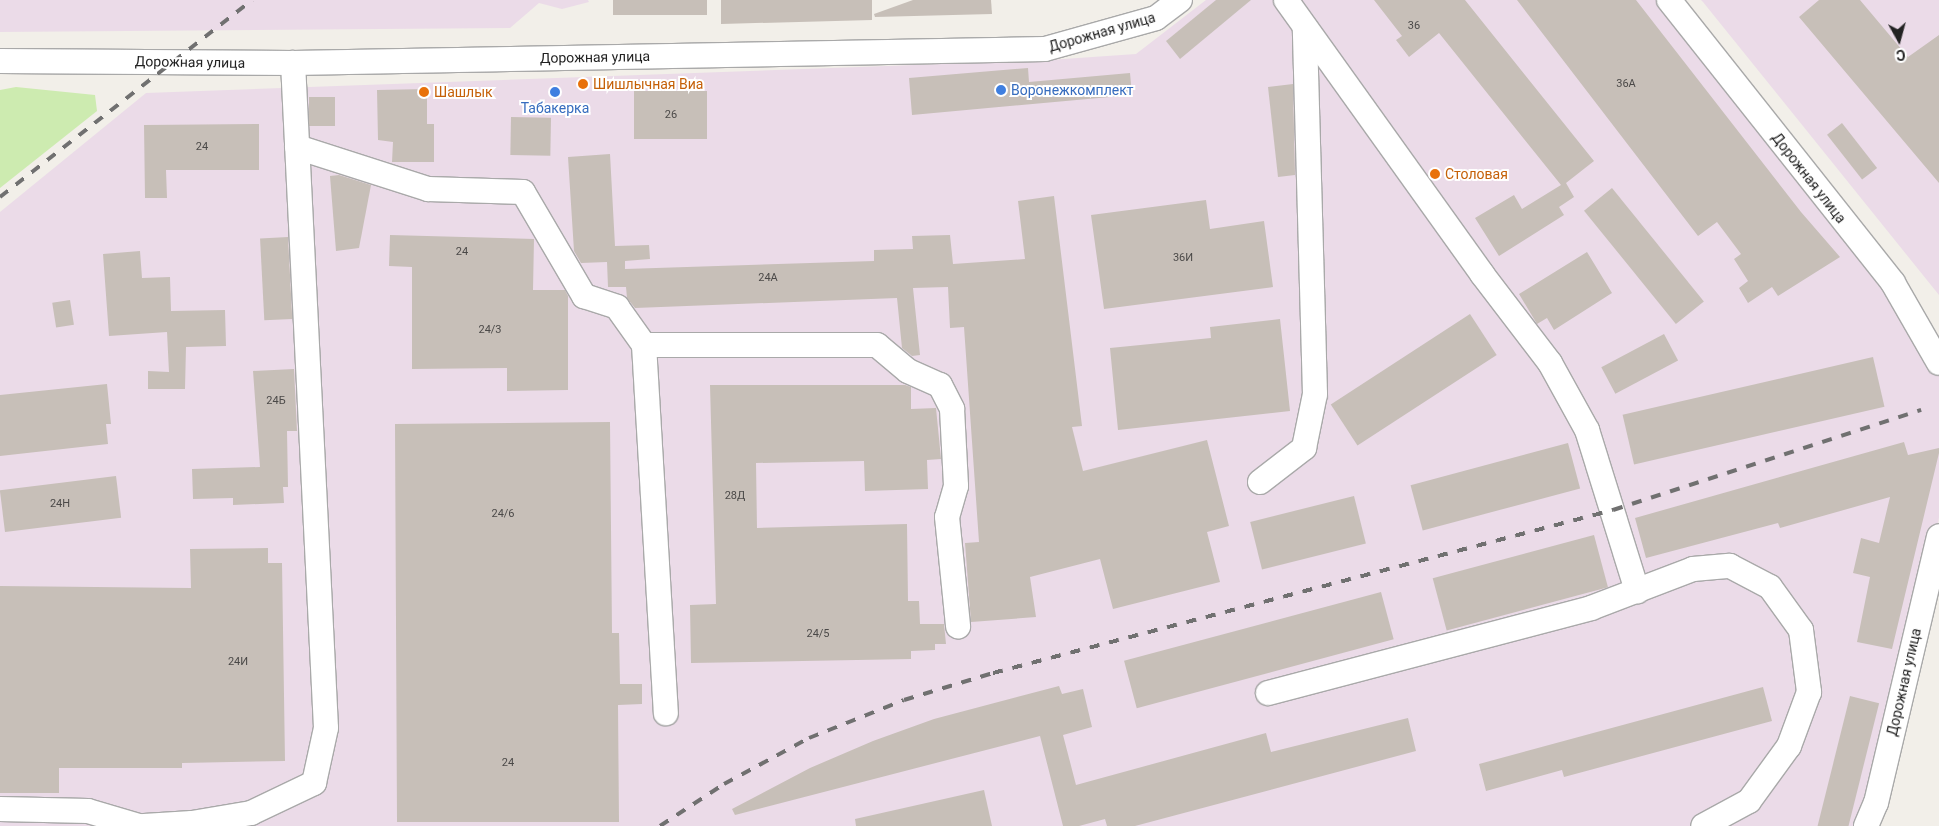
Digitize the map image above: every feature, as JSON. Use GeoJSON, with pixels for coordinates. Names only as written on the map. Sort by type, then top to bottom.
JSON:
{"type":"FeatureCollection","features":[{"type":"Feature","properties":{"kind":"street","name":"Дорожная улица"},"geometry":{"type":"LineString","coordinates":[[0,61],[293,63],[1046,49],[1156,18],[1180,0]]}},
{"type":"Feature","properties":{"kind":"street"},"geometry":{"type":"LineString","coordinates":[[1286,0],[1550,362],[1587,430],[1637,591]]}},
{"type":"Feature","properties":{"kind":"street","name":"Дорожная улица"},"geometry":{"type":"LineString","coordinates":[[1669,0],[1893,283],[1939,363]]}},
{"type":"Feature","properties":{"kind":"street"},"geometry":{"type":"LineString","coordinates":[[1260,482],[1304,448],[1315,394],[1305,28]]}},
{"type":"Feature","properties":{"kind":"street"},"geometry":{"type":"LineString","coordinates":[[144,826],[192,823],[251,813],[314,783],[326,728],[293,63]]}},
{"type":"Feature","properties":{"kind":"street"},"geometry":{"type":"LineString","coordinates":[[297,147],[428,189],[523,192],[584,296],[617,306],[644,345],[666,713]]}},
{"type":"Feature","properties":{"kind":"street"},"geometry":{"type":"LineString","coordinates":[[644,345],[877,345],[908,371],[940,385],[952,408],[956,486],[947,517],[958,626]]}},
{"type":"Feature","properties":{"kind":"street","name":"Дорожная улица"},"geometry":{"type":"LineString","coordinates":[[1866,826],[1876,803],[1939,536]]}},
{"type":"Feature","properties":{"kind":"street"},"geometry":{"type":"LineString","coordinates":[[1268,693],[1590,608],[1694,570],[1730,566],[1770,587],[1801,630],[1809,692],[1789,746],[1749,801],[1703,826]]}},
{"type":"Feature","properties":{"kind":"street"},"geometry":{"type":"LineString","coordinates":[[0,809],[88,810],[139,826]]}},
{"type":"Feature","properties":{"kind":"shaded area"},"geometry":{"type":"Polygon","coordinates":[[[0,0],[588,0],[589,2],[562,9],[539,3],[510,28],[0,32],[0,0]]]}},
{"type":"Feature","properties":{"kind":"shaded area"},"geometry":{"type":"Polygon","coordinates":[[[1206,0],[1663,0],[1939,342],[1939,517],[1916,686],[1874,826],[0,826],[0,212],[146,93],[1049,60],[1136,54],[1206,0]]]}},
{"type":"Feature","properties":{"kind":"shaded area"},"geometry":{"type":"Polygon","coordinates":[[[1701,0],[1939,0],[1939,295],[1703,2],[1701,0]]]}},
{"type":"Feature","properties":{"kind":"green space"},"geometry":{"type":"Polygon","coordinates":[[[16,87],[95,95],[97,111],[0,188],[0,90],[16,87]]]}},
{"type":"Feature","properties":{"kind":"building"},"geometry":{"type":"Polygon","coordinates":[[[613,0],[707,0],[707,15],[613,15],[613,0]]]}},
{"type":"Feature","properties":{"kind":"building"},"geometry":{"type":"Polygon","coordinates":[[[721,0],[872,0],[872,20],[721,24],[721,0]]]}},
{"type":"Feature","properties":{"kind":"building"},"geometry":{"type":"Polygon","coordinates":[[[913,0],[991,0],[992,14],[875,17],[874,14],[913,0]]]}},
{"type":"Feature","properties":{"kind":"building"},"geometry":{"type":"Polygon","coordinates":[[[1216,0],[1251,0],[1180,59],[1166,41],[1216,0]]]}},
{"type":"Feature","properties":{"kind":"building"},"geometry":{"type":"Polygon","coordinates":[[[1374,0],[1465,0],[1594,161],[1566,183],[1574,197],[1559,207],[1564,215],[1499,256],[1475,218],[1514,195],[1522,209],[1561,185],[1439,33],[1409,57],[1396,40],[1402,36],[1374,0]]]}},
{"type":"Feature","properties":{"kind":"building"},"geometry":{"type":"Polygon","coordinates":[[[1517,0],[1636,0],[1801,212],[1840,257],[1778,296],[1772,287],[1748,303],[1739,288],[1748,281],[1734,259],[1741,254],[1717,222],[1698,236],[1517,0]]]}},
{"type":"Feature","properties":{"kind":"building"},"geometry":{"type":"Polygon","coordinates":[[[1819,0],[1860,0],[1908,57],[1939,35],[1939,183],[1799,17],[1819,0]]]}},
{"type":"Feature","properties":{"kind":"building"},"geometry":{"type":"Polygon","coordinates":[[[1028,68],[1029,82],[1130,73],[1132,95],[912,115],[909,78],[1028,68]]]}},
{"type":"Feature","properties":{"kind":"building"},"geometry":{"type":"Polygon","coordinates":[[[1293,84],[1295,175],[1278,177],[1268,87],[1293,84]]]}},
{"type":"Feature","properties":{"kind":"building"},"geometry":{"type":"Polygon","coordinates":[[[427,89],[427,124],[434,124],[434,162],[392,162],[393,142],[378,140],[377,90],[427,89]]]}},
{"type":"Feature","properties":{"kind":"building"},"geometry":{"type":"Polygon","coordinates":[[[634,91],[707,91],[707,139],[634,139],[634,91]]]}},
{"type":"Feature","properties":{"kind":"building"},"geometry":{"type":"Polygon","coordinates":[[[309,97],[335,97],[335,126],[309,126],[309,97]]]}},
{"type":"Feature","properties":{"kind":"building"},"geometry":{"type":"Polygon","coordinates":[[[511,117],[551,118],[550,156],[510,155],[511,117]]]}},
{"type":"Feature","properties":{"kind":"building"},"geometry":{"type":"Polygon","coordinates":[[[1842,123],[1877,168],[1862,180],[1827,135],[1842,123]]]}},
{"type":"Feature","properties":{"kind":"building"},"geometry":{"type":"Polygon","coordinates":[[[259,124],[259,170],[166,170],[167,198],[145,198],[144,125],[259,124]]]}},
{"type":"Feature","properties":{"kind":"building"},"geometry":{"type":"Polygon","coordinates":[[[610,154],[615,246],[649,245],[650,259],[625,261],[625,269],[874,261],[874,250],[913,249],[912,236],[950,235],[953,264],[1025,259],[1018,201],[1054,196],[1082,426],[1072,427],[1083,471],[1207,440],[1229,526],[1207,532],[1220,582],[1113,609],[1100,559],[1030,577],[1036,617],[971,622],[965,543],[979,542],[964,327],[950,328],[948,287],[913,288],[920,355],[912,356],[902,348],[897,298],[635,308],[627,298],[626,287],[608,287],[607,262],[581,263],[574,251],[568,157],[610,154]]]}},
{"type":"Feature","properties":{"kind":"building"},"geometry":{"type":"Polygon","coordinates":[[[339,175],[371,185],[359,248],[336,251],[330,176],[339,175]]]}},
{"type":"Feature","properties":{"kind":"building"},"geometry":{"type":"Polygon","coordinates":[[[1612,188],[1704,301],[1676,324],[1584,211],[1612,188]]]}},
{"type":"Feature","properties":{"kind":"building"},"geometry":{"type":"Polygon","coordinates":[[[1206,200],[1210,229],[1264,221],[1273,287],[1104,309],[1091,215],[1206,200]]]}},
{"type":"Feature","properties":{"kind":"building"},"geometry":{"type":"Polygon","coordinates":[[[390,235],[534,239],[533,290],[565,290],[568,296],[568,390],[507,391],[507,368],[412,369],[412,267],[389,266],[390,235]]]}},
{"type":"Feature","properties":{"kind":"building"},"geometry":{"type":"Polygon","coordinates":[[[288,237],[292,319],[264,320],[260,238],[288,237]]]}},
{"type":"Feature","properties":{"kind":"building"},"geometry":{"type":"Polygon","coordinates":[[[140,251],[142,278],[170,277],[171,311],[225,310],[226,346],[186,347],[185,389],[148,389],[148,371],[169,372],[167,332],[109,336],[103,254],[140,251]]]}},
{"type":"Feature","properties":{"kind":"building"},"geometry":{"type":"Polygon","coordinates":[[[1587,252],[1612,293],[1554,330],[1547,318],[1537,324],[1519,294],[1587,252]]]}},
{"type":"Feature","properties":{"kind":"building"},"geometry":{"type":"Polygon","coordinates":[[[70,300],[74,325],[56,328],[52,303],[70,300]]]}},
{"type":"Feature","properties":{"kind":"building"},"geometry":{"type":"Polygon","coordinates":[[[1470,314],[1497,355],[1357,446],[1331,404],[1470,314]]]}},
{"type":"Feature","properties":{"kind":"building"},"geometry":{"type":"Polygon","coordinates":[[[1280,319],[1290,411],[1118,430],[1110,348],[1211,338],[1210,327],[1280,319]]]}},
{"type":"Feature","properties":{"kind":"building"},"geometry":{"type":"Polygon","coordinates":[[[1664,334],[1678,360],[1615,394],[1601,367],[1664,334]]]}},
{"type":"Feature","properties":{"kind":"building"},"geometry":{"type":"Polygon","coordinates":[[[1873,357],[1884,407],[1634,465],[1623,415],[1873,357]]]}},
{"type":"Feature","properties":{"kind":"building"},"geometry":{"type":"Polygon","coordinates":[[[294,369],[297,431],[287,431],[288,487],[283,487],[284,503],[233,505],[233,498],[193,499],[192,469],[260,467],[253,371],[294,369]]]}},
{"type":"Feature","properties":{"kind":"building"},"geometry":{"type":"Polygon","coordinates":[[[107,384],[111,424],[106,424],[108,444],[0,456],[0,395],[107,384]]]}},
{"type":"Feature","properties":{"kind":"building"},"geometry":{"type":"Polygon","coordinates":[[[710,385],[905,385],[911,387],[911,409],[936,408],[941,459],[927,460],[928,489],[865,491],[864,461],[756,463],[757,528],[907,524],[908,601],[919,601],[920,624],[944,624],[946,644],[935,644],[935,650],[911,651],[911,659],[691,663],[690,605],[716,604],[710,385]]]}},
{"type":"Feature","properties":{"kind":"building"},"geometry":{"type":"Polygon","coordinates":[[[610,422],[612,633],[619,633],[620,684],[642,684],[642,704],[618,705],[619,822],[397,822],[395,424],[610,422]]]}},
{"type":"Feature","properties":{"kind":"building"},"geometry":{"type":"Polygon","coordinates":[[[1904,442],[1908,455],[1939,448],[1939,453],[1892,649],[1857,642],[1870,577],[1853,573],[1861,538],[1879,543],[1890,497],[1780,528],[1778,523],[1646,558],[1635,518],[1904,442]]]}},
{"type":"Feature","properties":{"kind":"building"},"geometry":{"type":"Polygon","coordinates":[[[1568,443],[1580,488],[1423,531],[1411,485],[1568,443]]]}},
{"type":"Feature","properties":{"kind":"building"},"geometry":{"type":"Polygon","coordinates":[[[116,476],[121,518],[5,532],[0,490],[116,476]]]}},
{"type":"Feature","properties":{"kind":"building"},"geometry":{"type":"Polygon","coordinates":[[[1354,496],[1366,544],[1262,569],[1250,522],[1354,496]]]}},
{"type":"Feature","properties":{"kind":"building"},"geometry":{"type":"Polygon","coordinates":[[[1594,535],[1608,587],[1447,630],[1433,578],[1594,535]]]}},
{"type":"Feature","properties":{"kind":"building"},"geometry":{"type":"Polygon","coordinates":[[[268,548],[268,563],[282,563],[285,761],[182,763],[182,768],[59,768],[59,793],[0,793],[0,586],[191,588],[190,549],[268,548]]]}},
{"type":"Feature","properties":{"kind":"building"},"geometry":{"type":"Polygon","coordinates":[[[1381,592],[1394,639],[1137,708],[1124,661],[1381,592]]]}},
{"type":"Feature","properties":{"kind":"building"},"geometry":{"type":"Polygon","coordinates":[[[1059,686],[1062,694],[1083,689],[1092,727],[1063,735],[1076,785],[1266,733],[1271,752],[1408,718],[1416,751],[1135,826],[1107,826],[1105,819],[1079,826],[1063,826],[1040,736],[735,815],[732,809],[810,768],[873,741],[934,719],[1059,686]]]}},
{"type":"Feature","properties":{"kind":"building"},"geometry":{"type":"Polygon","coordinates":[[[1763,687],[1772,721],[1564,777],[1562,770],[1486,791],[1479,764],[1763,687]]]}},
{"type":"Feature","properties":{"kind":"building"},"geometry":{"type":"Polygon","coordinates":[[[1850,696],[1879,703],[1849,826],[1818,826],[1850,696]]]}},
{"type":"Feature","properties":{"kind":"building"},"geometry":{"type":"Polygon","coordinates":[[[984,790],[992,826],[856,826],[855,819],[984,790]]]}},
{"type":"Feature","properties":{"kind":"railway"},"geometry":{"type":"LineString","coordinates":[[0,197],[252,0]]}},
{"type":"Feature","properties":{"kind":"railway"},"geometry":{"type":"LineString","coordinates":[[660,826],[724,784],[809,738],[904,700],[993,673],[1613,510],[1921,410]]}},
{"type":"Feature","properties":{"kind":"place","name":"Шишлычная Виа"},"geometry":{"type":"Point","coordinates":[583,84]}},
{"type":"Feature","properties":{"kind":"place","name":"Воронежкомплект"},"geometry":{"type":"Point","coordinates":[1001,90]}},
{"type":"Feature","properties":{"kind":"place","name":"Шашлык"},"geometry":{"type":"Point","coordinates":[424,92]}},
{"type":"Feature","properties":{"kind":"place","name":"Табакерка"},"geometry":{"type":"Point","coordinates":[555,92]}},
{"type":"Feature","properties":{"kind":"place","name":"Столовая"},"geometry":{"type":"Point","coordinates":[1435,174]}}]}
